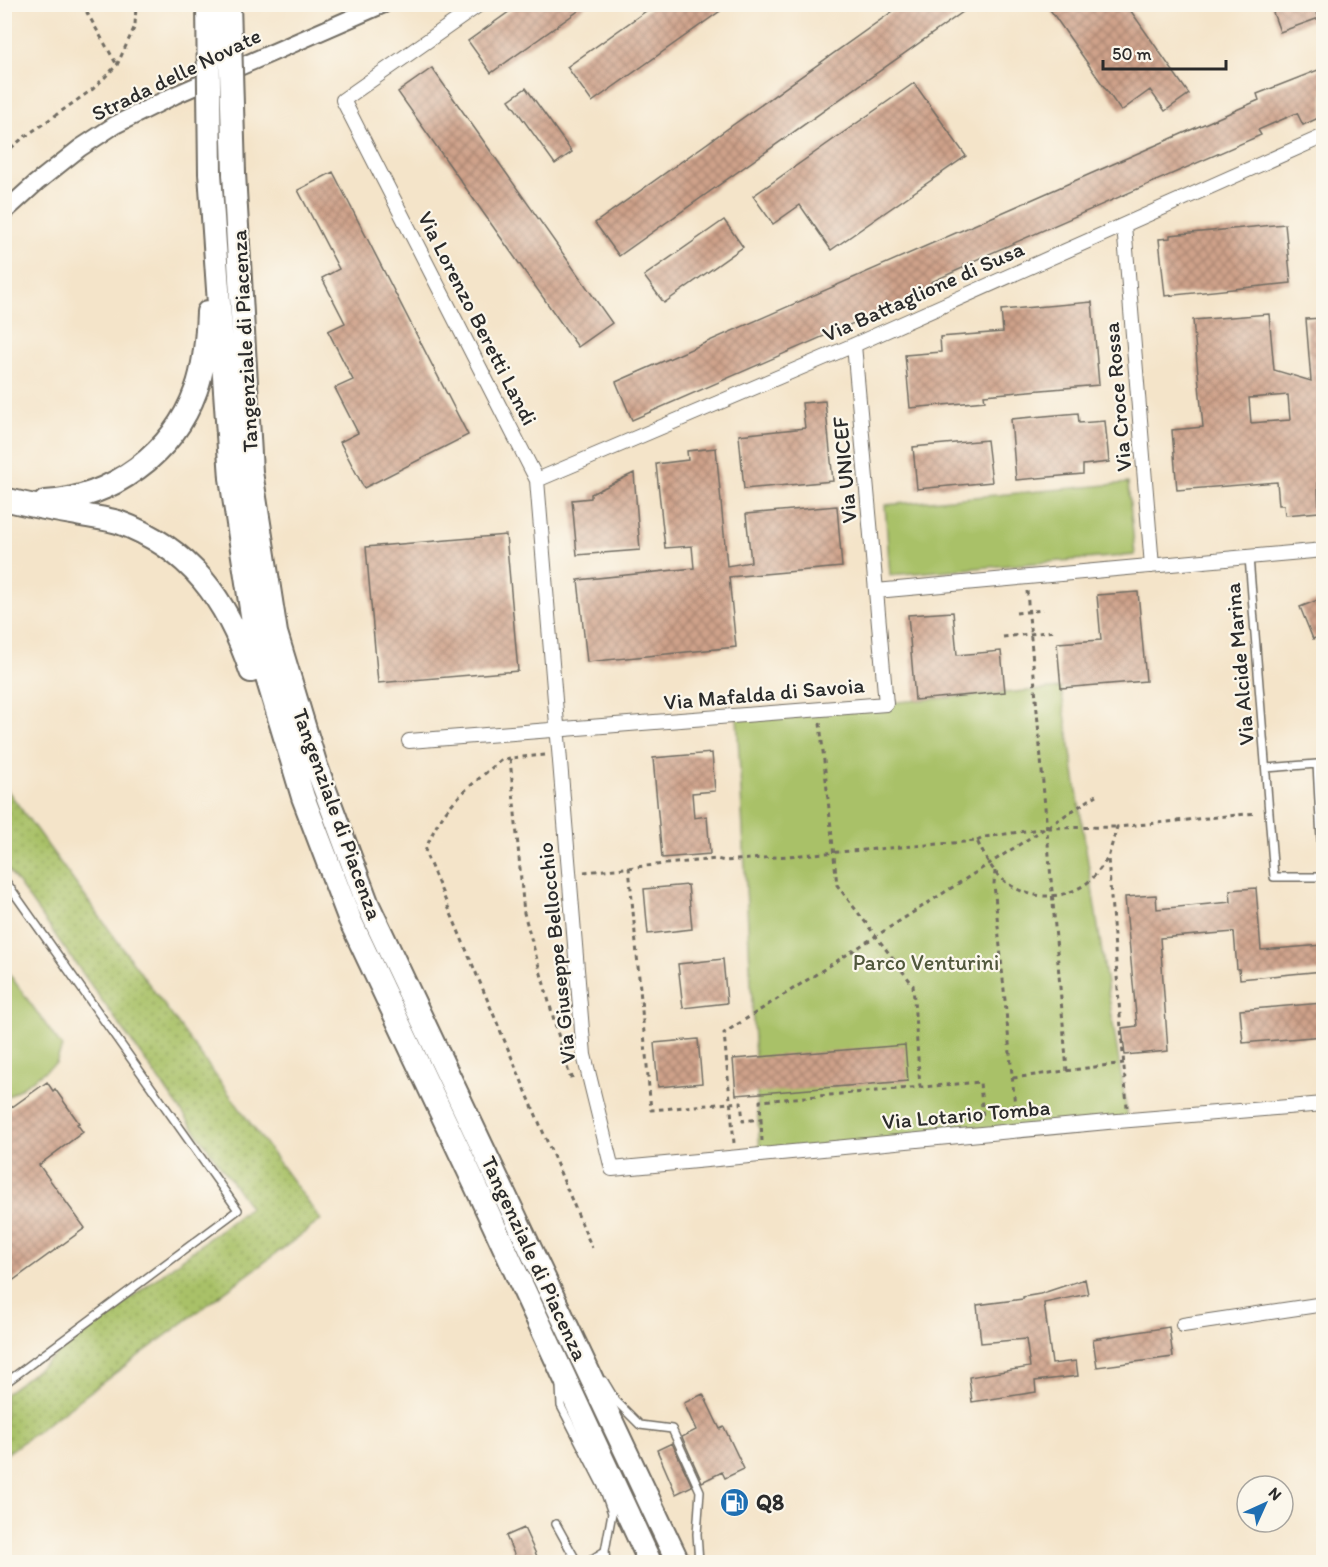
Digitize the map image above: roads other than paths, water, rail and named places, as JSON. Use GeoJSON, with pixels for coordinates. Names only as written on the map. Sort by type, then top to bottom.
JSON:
{"type":"FeatureCollection","features":[{"type":"Feature","properties":{"kind":"highway","name":"Tangenziale di Piacenza"},"geometry":{"type":"LineString","coordinates":[[208,4],[210,173],[231,478],[256,641],[303,797],[350,920],[650,1563]]}},
{"type":"Feature","properties":{"kind":"highway","name":"Tangenziale di Piacenza"},"geometry":{"type":"LineString","coordinates":[[229,4],[234,173],[251,472],[276,633],[316,766],[368,905],[678,1563]]}},
{"type":"Feature","properties":{"kind":"highway"},"geometry":{"type":"LineString","coordinates":[[14,501],[60,501],[91,494],[113,484],[153,456],[169,439],[183,416],[196,390],[207,338],[210,173]]}},
{"type":"Feature","properties":{"kind":"highway"},"geometry":{"type":"LineString","coordinates":[[14,501],[116,522],[156,538],[179,554],[200,575],[219,602],[243,647],[263,706],[303,797]]}},
{"type":"Feature","properties":{"kind":"street","name":"Strada delle Novate"},"geometry":{"type":"LineString","coordinates":[[4,212],[80,148],[115,125],[175,95],[384,4]]}},
{"type":"Feature","properties":{"kind":"street","name":"Via Lorenzo Beretti Landi"},"geometry":{"type":"LineString","coordinates":[[480,4],[344,100],[537,480],[556,730]]}},
{"type":"Feature","properties":{"kind":"street","name":"Via Battaglione di Susa"},"geometry":{"type":"LineString","coordinates":[[537,480],[854,345],[1323,136]]}},
{"type":"Feature","properties":{"kind":"street","name":"Via Croce Rossa"},"geometry":{"type":"LineString","coordinates":[[1124,225],[1152,566]]}},
{"type":"Feature","properties":{"kind":"street","name":"Via UNICEF"},"geometry":{"type":"LineString","coordinates":[[854,345],[876,591]]}},
{"type":"Feature","properties":{"kind":"street"},"geometry":{"type":"LineString","coordinates":[[876,591],[1323,550]]}},
{"type":"Feature","properties":{"kind":"street","name":"Via Mafalda di Savoia"},"geometry":{"type":"LineString","coordinates":[[409,741],[886,704],[876,591]]}},
{"type":"Feature","properties":{"kind":"street","name":"Via Giuseppe Bellocchio"},"geometry":{"type":"LineString","coordinates":[[556,730],[584,1055],[612,1168]]}},
{"type":"Feature","properties":{"kind":"street","name":"Via Lotario Tomba"},"geometry":{"type":"LineString","coordinates":[[612,1168],[1323,1104]]}},
{"type":"Feature","properties":{"kind":"street"},"geometry":{"type":"LineString","coordinates":[[1183,1325],[1323,1304]]}},
{"type":"Feature","properties":{"kind":"lane","name":"Via Alcide Marina"},"geometry":{"type":"LineString","coordinates":[[1249,557],[1274,877],[1323,877],[1317,764],[1266,768]]}},
{"type":"Feature","properties":{"kind":"lane"},"geometry":{"type":"LineString","coordinates":[[4,879],[238,1210],[4,1384]]}},
{"type":"Feature","properties":{"kind":"lane"},"geometry":{"type":"LineString","coordinates":[[524,1236],[539,1250],[594,1364]]}},
{"type":"Feature","properties":{"kind":"lane"},"geometry":{"type":"LineString","coordinates":[[558,1363],[561,1406],[604,1490],[612,1513],[605,1551],[606,1563]]}},
{"type":"Feature","properties":{"kind":"lane"},"geometry":{"type":"LineString","coordinates":[[600,1373],[616,1401],[640,1425],[672,1429],[700,1491],[697,1534],[699,1563]]}},
{"type":"Feature","properties":{"kind":"lane"},"geometry":{"type":"LineString","coordinates":[[556,1524],[577,1563]]}},
{"type":"Feature","properties":{"kind":"lane"},"geometry":{"type":"LineString","coordinates":[[587,1563],[605,1551]]}},
{"type":"Feature","properties":{"kind":"place","name":"Q8"},"geometry":{"type":"Point","coordinates":[735,1502]}},
{"type":"Feature","properties":{"kind":"park label","name":"Parco Venturini"},"geometry":{"type":"Point","coordinates":[926,962]}}]}
